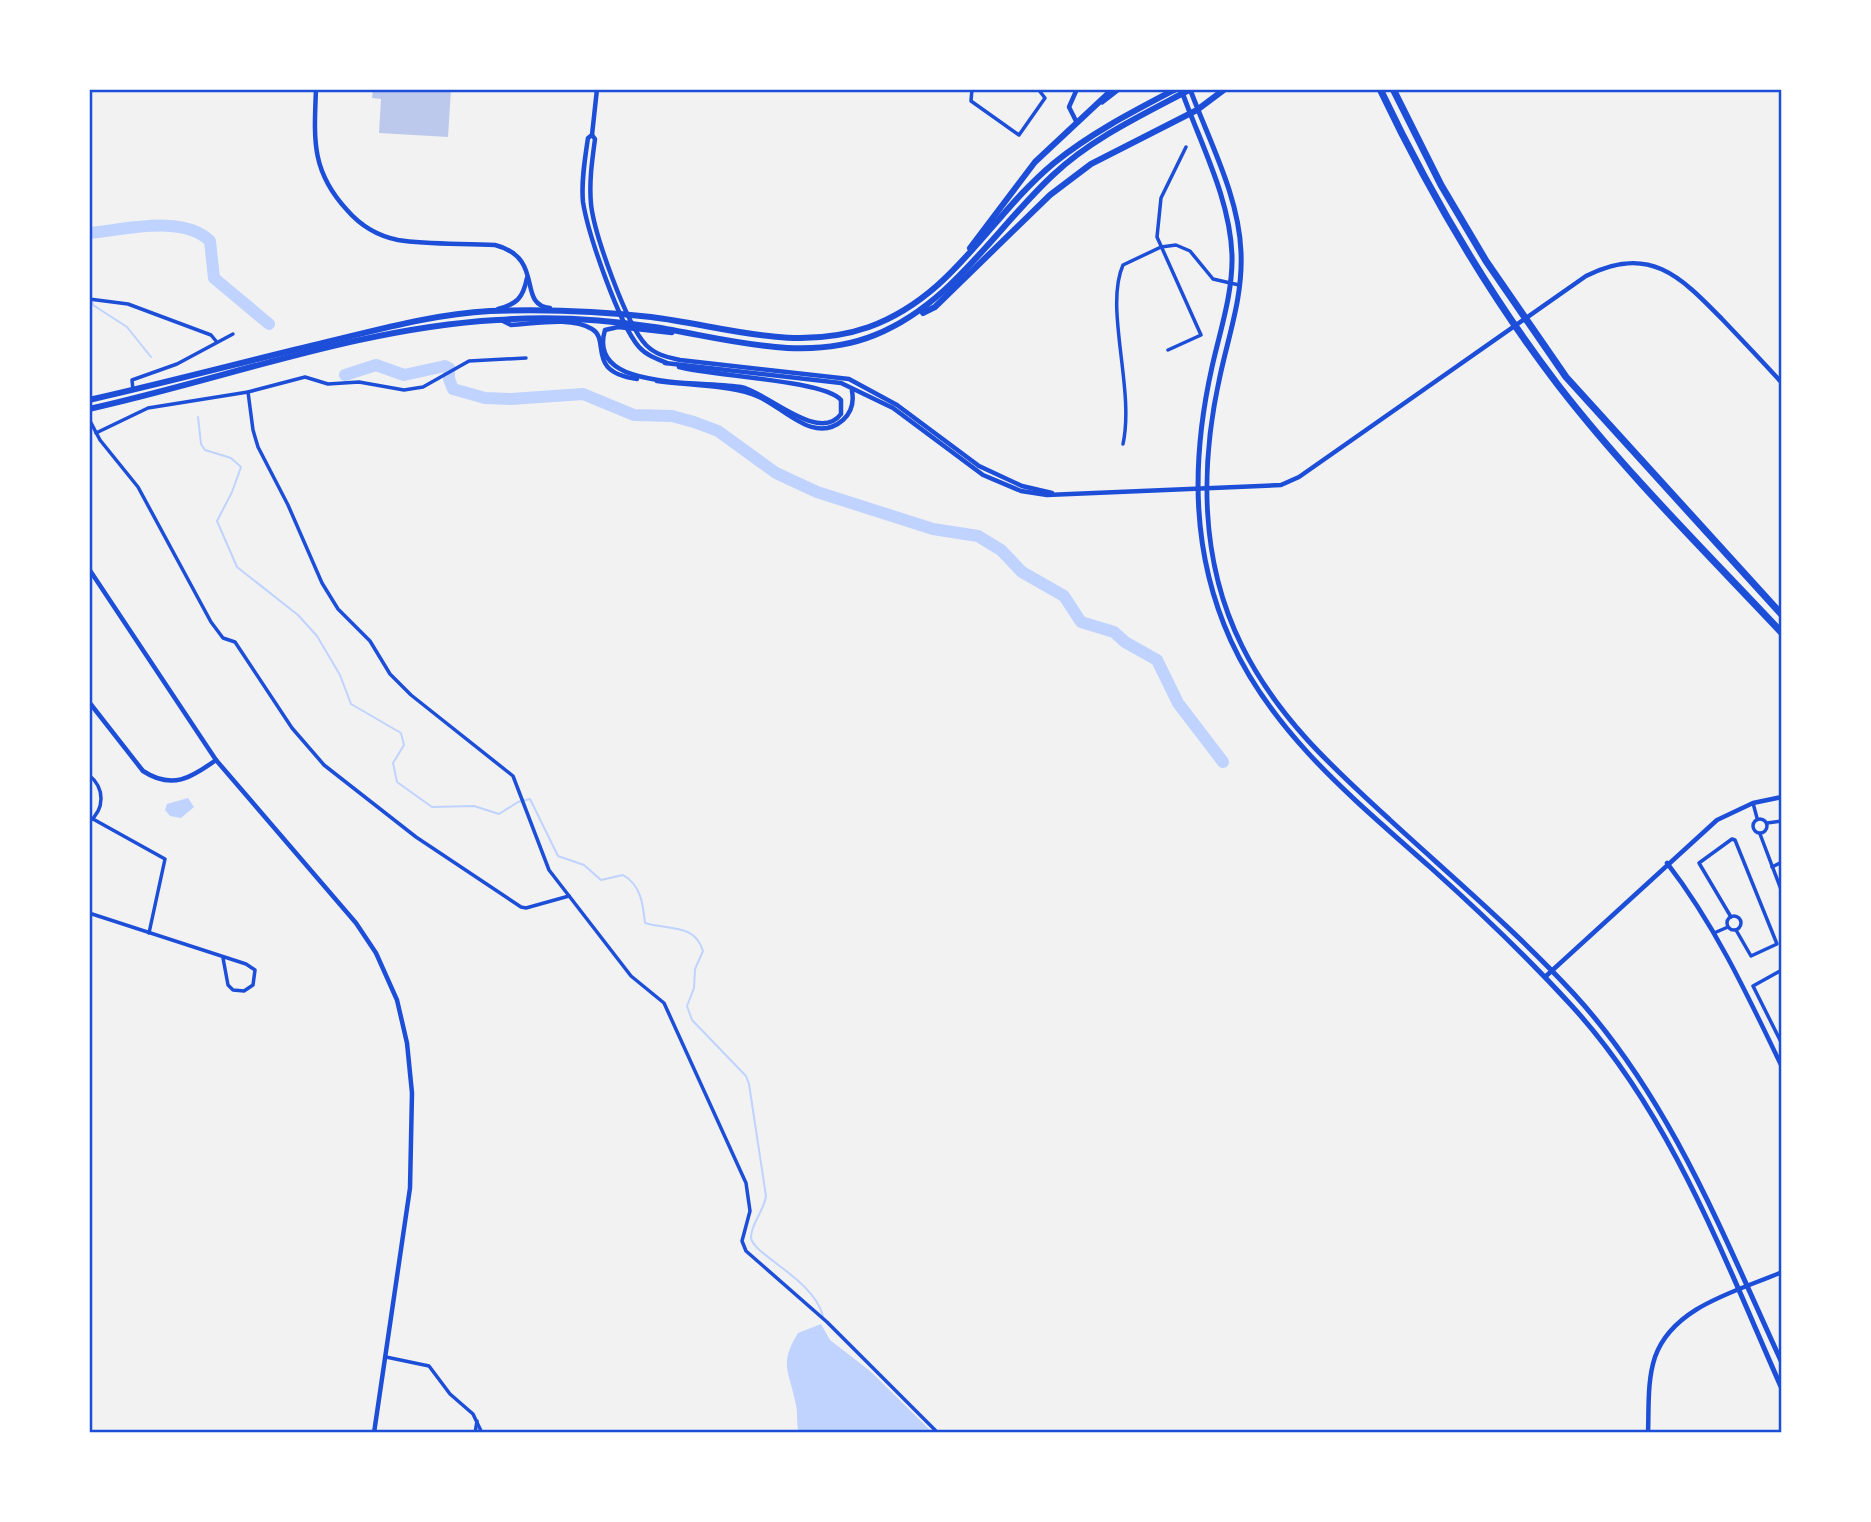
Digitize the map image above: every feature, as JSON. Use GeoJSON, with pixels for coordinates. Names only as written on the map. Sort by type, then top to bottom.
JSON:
{"type":"FeatureCollection","features":[{"type":"Feature","properties":{"kind":"highway"},"geometry":{"type":"LineString","coordinates":[[960,265],[1020,180],[1076,121],[1113,89]]}},
{"type":"Feature","properties":{"kind":"highway"},"geometry":{"type":"LineString","coordinates":[[89,400],[411,322],[489,312],[613,313],[773,338],[833,336],[870,327],[913,306],[945,281],[1053,164],[1086,139],[1175,93],[1191,89]]}},
{"type":"Feature","properties":{"kind":"highway"},"geometry":{"type":"LineString","coordinates":[[89,409],[331,347],[416,329],[499,319],[606,321],[760,346],[812,348],[862,339],[935,307],[1050,195],[1091,164],[1190,114],[1225,89]]}},
{"type":"Feature","properties":{"kind":"highway"},"geometry":{"type":"LineString","coordinates":[[1380,89],[1456,235],[1532,350],[1626,466],[1782,634]]}},
{"type":"Feature","properties":{"kind":"highway"},"geometry":{"type":"LineString","coordinates":[[1393,89],[1467,230],[1546,350],[1587,403],[1782,615]]}},
{"type":"Feature","properties":{"kind":"highway"},"geometry":{"type":"LineString","coordinates":[[909,320],[951,285],[1056,172],[1090,146],[1175,93]]}},
{"type":"Feature","properties":{"kind":"main road"},"geometry":{"type":"LineString","coordinates":[[1191,89],[1236,218],[1241,250],[1241,285],[1212,415],[1206,489],[1209,536],[1223,598],[1241,644],[1276,705],[1322,757],[1552,970],[1599,1022],[1651,1098],[1711,1205],[1782,1363]]}},
{"type":"Feature","properties":{"kind":"main road"},"geometry":{"type":"LineString","coordinates":[[1175,93],[1190,114],[1228,221],[1232,254],[1230,284],[1201,419],[1197,489],[1206,568],[1219,611],[1239,659],[1262,698],[1308,754],[1545,977],[1600,1039],[1661,1131],[1694,1191],[1782,1389]]}},
{"type":"Feature","properties":{"kind":"street"},"geometry":{"type":"LineString","coordinates":[[316,89],[315,147],[318,166],[334,196],[355,219],[374,233],[396,240],[495,245],[509,249],[527,266],[524,294],[518,302],[489,312]]}},
{"type":"Feature","properties":{"kind":"street"},"geometry":{"type":"LineString","coordinates":[[597,89],[592,135],[595,139],[591,207],[618,299],[628,331],[640,348],[665,363],[709,374],[812,386],[834,392],[841,400],[841,414],[830,422],[814,423],[798,417],[752,390],[633,375],[611,366],[603,353],[606,330],[618,327],[721,342],[731,340]]}},
{"type":"Feature","properties":{"kind":"street"},"geometry":{"type":"LineString","coordinates":[[972,89],[971,101],[1019,135],[1045,98],[1038,89]]}},
{"type":"Feature","properties":{"kind":"street"},"geometry":{"type":"LineString","coordinates":[[1077,89],[1069,107],[1076,121],[1086,118],[1119,89]]}},
{"type":"Feature","properties":{"kind":"street"},"geometry":{"type":"LineString","coordinates":[[1168,350],[1201,335],[1157,237],[1161,198],[1186,147]]}},
{"type":"Feature","properties":{"kind":"street"},"geometry":{"type":"LineString","coordinates":[[1123,444],[1127,385],[1115,289],[1123,265],[1161,247],[1176,245],[1190,251],[1213,279],[1241,285]]}},
{"type":"Feature","properties":{"kind":"street"},"geometry":{"type":"LineString","coordinates":[[618,299],[636,332],[661,356],[849,379],[903,409],[979,466],[1022,486],[1052,493],[1260,488],[1281,485],[1299,477],[1586,276],[1609,266],[1634,262],[1659,267],[1689,285],[1782,383]]}},
{"type":"Feature","properties":{"kind":"street"},"geometry":{"type":"LineString","coordinates":[[527,277],[532,297],[545,307],[607,310],[613,313]]}},
{"type":"Feature","properties":{"kind":"street"},"geometry":{"type":"LineString","coordinates":[[89,299],[128,304],[211,335],[216,341]]}},
{"type":"Feature","properties":{"kind":"street"},"geometry":{"type":"LineString","coordinates":[[499,319],[511,325],[566,323],[592,329],[597,334],[601,359],[616,374],[756,395],[812,427],[831,426],[842,421],[853,403],[852,391]]}},
{"type":"Feature","properties":{"kind":"street"},"geometry":{"type":"LineString","coordinates":[[133,390],[132,380],[153,375],[199,354],[216,341],[233,334]]}},
{"type":"Feature","properties":{"kind":"street"},"geometry":{"type":"LineString","coordinates":[[96,433],[148,408],[248,392],[305,377],[328,384],[359,382],[404,390],[423,387],[469,361],[526,358]]}},
{"type":"Feature","properties":{"kind":"street"},"geometry":{"type":"LineString","coordinates":[[665,363],[829,380],[859,390],[910,419],[983,475],[1021,491],[1047,495],[1052,493]]}},
{"type":"Feature","properties":{"kind":"street"},"geometry":{"type":"LineString","coordinates":[[248,392],[258,447],[288,505],[321,583],[338,609],[370,641],[390,674],[411,695],[513,776],[549,870],[631,976],[664,1003],[746,1183],[750,1211],[742,1241],[746,1251],[827,1322],[938,1433]]}},
{"type":"Feature","properties":{"kind":"street"},"geometry":{"type":"LineString","coordinates":[[89,419],[96,433],[138,487],[211,622],[223,638],[235,642],[285,719],[324,765],[416,838],[521,907],[570,896]]}},
{"type":"Feature","properties":{"kind":"street"},"geometry":{"type":"LineString","coordinates":[[89,569],[216,760],[356,923],[376,953],[397,1000],[411,1068],[412,1140],[404,1242],[397,1266],[374,1433]]}},
{"type":"Feature","properties":{"kind":"street"},"geometry":{"type":"LineString","coordinates":[[89,702],[143,771],[153,778],[184,781],[216,760]]}},
{"type":"Feature","properties":{"kind":"street"},"geometry":{"type":"LineString","coordinates":[[89,775],[100,788],[102,800],[91,820],[165,859],[149,933]]}},
{"type":"Feature","properties":{"kind":"street"},"geometry":{"type":"LineString","coordinates":[[1545,977],[1717,820],[1753,803],[1782,797]]}},
{"type":"Feature","properties":{"kind":"street"},"geometry":{"type":"LineString","coordinates":[[1753,803],[1758,818],[1767,823],[1782,821]]}},
{"type":"Feature","properties":{"kind":"street"},"geometry":{"type":"LineString","coordinates":[[1758,818],[1753,828],[1760,834],[1782,892]]}},
{"type":"Feature","properties":{"kind":"street"},"geometry":{"type":"LineString","coordinates":[[1760,834],[1767,830],[1767,823]]}},
{"type":"Feature","properties":{"kind":"street"},"geometry":{"type":"LineString","coordinates":[[1714,933],[1728,927],[1736,930],[1751,956],[1777,944],[1735,840],[1732,839],[1699,863],[1731,917],[1740,920],[1736,930]]}},
{"type":"Feature","properties":{"kind":"street"},"geometry":{"type":"LineString","coordinates":[[1772,867],[1782,862]]}},
{"type":"Feature","properties":{"kind":"street"},"geometry":{"type":"LineString","coordinates":[[1667,863],[1692,896],[1714,933],[1782,1067]]}},
{"type":"Feature","properties":{"kind":"street"},"geometry":{"type":"LineString","coordinates":[[89,913],[223,958],[255,970],[253,985],[244,991],[233,990],[228,985],[223,958]]}},
{"type":"Feature","properties":{"kind":"street"},"geometry":{"type":"LineString","coordinates":[[1728,927],[1731,917]]}},
{"type":"Feature","properties":{"kind":"street"},"geometry":{"type":"LineString","coordinates":[[1782,970],[1753,986],[1782,1044]]}},
{"type":"Feature","properties":{"kind":"street"},"geometry":{"type":"LineString","coordinates":[[1648,1433],[1650,1382],[1656,1356],[1669,1334],[1685,1316],[1782,1272]]}},
{"type":"Feature","properties":{"kind":"street"},"geometry":{"type":"LineString","coordinates":[[386,1357],[429,1366],[450,1394],[477,1419],[481,1433]]}},
{"type":"Feature","properties":{"kind":"street"},"geometry":{"type":"LineString","coordinates":[[475,1433],[477,1419]]}},
{"type":"Feature","properties":{"kind":"water"},"geometry":{"type":"Polygon","coordinates":[[[188,798],[194,807],[181,818],[170,816],[165,810],[167,804],[188,798]]]}},
{"type":"Feature","properties":{"kind":"water"},"geometry":{"type":"Polygon","coordinates":[[[821,1324],[830,1340],[870,1371],[933,1433],[799,1433],[796,1405],[787,1369],[788,1353],[798,1333],[821,1324]]]}},
{"type":"Feature","properties":{"kind":"building"},"geometry":{"type":"Polygon","coordinates":[[[373,89],[451,89],[448,137],[379,133],[381,99],[372,98],[373,89]]]}},
{"type":"Feature","properties":{"kind":"waterway"},"geometry":{"type":"LineString","coordinates":[[89,233],[152,226],[185,228],[198,233],[210,241],[214,278],[269,324]]}},
{"type":"Feature","properties":{"kind":"waterway"},"geometry":{"type":"LineString","coordinates":[[89,290],[93,305],[127,327],[151,357]]}},
{"type":"Feature","properties":{"kind":"waterway"},"geometry":{"type":"LineString","coordinates":[[345,375],[376,365],[404,375],[445,366],[449,368],[453,389],[485,398],[583,394],[634,415],[672,416],[718,431],[776,473],[817,492],[933,529],[978,536],[1001,550],[1022,572],[1064,596],[1081,622],[1114,632],[1125,642],[1157,660],[1178,703],[1223,762]]}},
{"type":"Feature","properties":{"kind":"waterway"},"geometry":{"type":"LineString","coordinates":[[198,417],[201,444],[205,450],[231,458],[241,467],[217,521],[237,567],[298,615],[317,636],[340,675],[351,704],[401,733],[404,745],[393,763],[397,782],[432,807],[474,806],[499,814],[518,802],[530,799],[558,856],[584,865],[601,880],[623,875],[637,890],[645,923],[679,929],[694,936],[699,942],[703,951],[695,969],[694,988],[687,1006],[692,1020],[746,1076],[749,1084],[766,1196],[751,1237],[761,1251],[808,1290],[823,1316]]}}]}
